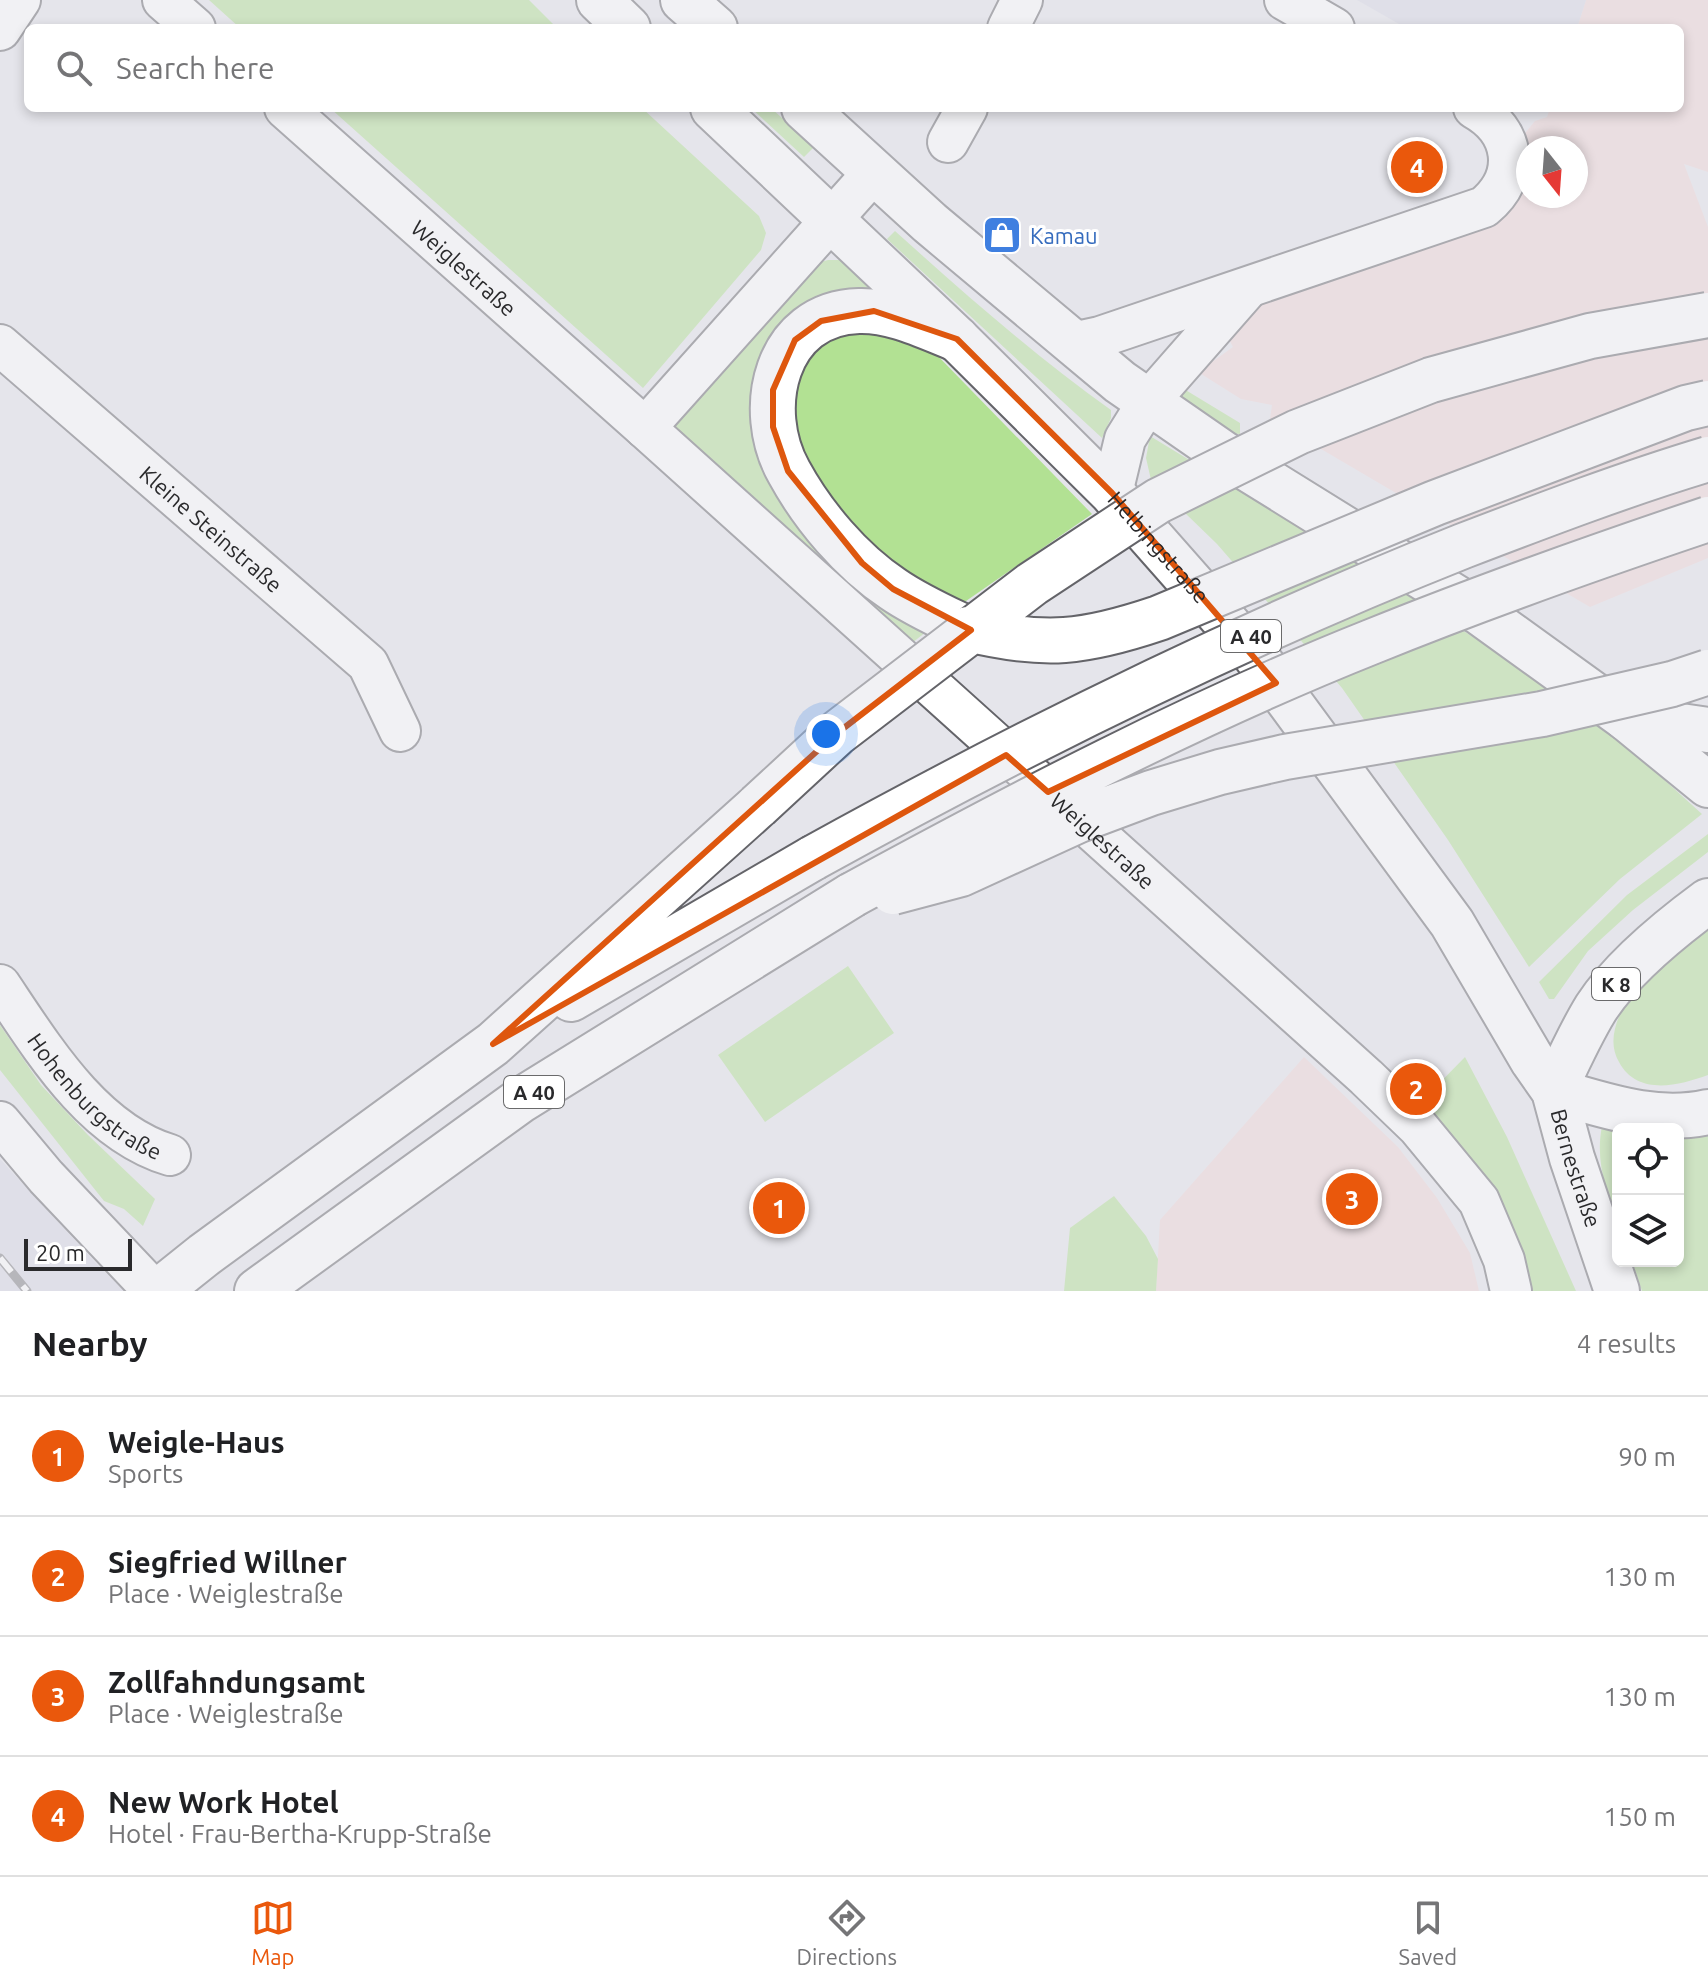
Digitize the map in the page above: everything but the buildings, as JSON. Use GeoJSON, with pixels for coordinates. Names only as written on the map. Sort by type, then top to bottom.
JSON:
{"type":"FeatureCollection","features":[{"type":"Feature","properties":{"kind":"main road"},"geometry":{"type":"LineString","coordinates":[[599,0],[624,24]]}},
{"type":"Feature","properties":{"kind":"main road"},"geometry":{"type":"LineString","coordinates":[[683,0],[710,24]]}},
{"type":"Feature","properties":{"kind":"main road","name":"Helbingstraße"},"geometry":{"type":"LineString","coordinates":[[717,112],[957,339],[1112,493],[1255,655],[1452,923],[1554,1091]]}},
{"type":"Feature","properties":{"kind":"main road"},"geometry":{"type":"LineString","coordinates":[[808,112],[930,223],[1072,343],[1148,402],[1213,448],[1479,612],[1626,718],[1708,785]]}},
{"type":"Feature","properties":{"kind":"main road"},"geometry":{"type":"LineString","coordinates":[[957,339],[885,313],[856,310],[821,321],[795,340],[778,369],[771,409],[776,438],[788,471],[836,537],[893,589],[968,629],[1035,642],[1091,638],[1159,618],[1435,503],[1686,408],[1708,403]]}},
{"type":"Feature","properties":{"kind":"main road"},"geometry":{"type":"LineString","coordinates":[[493,1044],[836,734],[1007,602],[1158,501],[1298,432],[1431,380],[1590,336],[1708,315]]}},
{"type":"Feature","properties":{"kind":"main road","name":"A 40"},"geometry":{"type":"LineString","coordinates":[[156,1291],[493,1044],[813,858],[966,774],[1187,665],[1347,592],[1568,505],[1708,459]]}},
{"type":"Feature","properties":{"kind":"main road","name":"A 40"},"geometry":{"type":"LineString","coordinates":[[257,1291],[521,1100],[845,902],[975,828],[1184,725],[1355,649],[1583,561],[1708,519]]}},
{"type":"Feature","properties":{"kind":"main road"},"geometry":{"type":"LineString","coordinates":[[845,902],[961,874],[1079,820],[1220,772],[1285,757],[1542,714],[1645,691],[1708,672]]}},
{"type":"Feature","properties":{"kind":"main road"},"geometry":{"type":"LineString","coordinates":[[1626,718],[1708,730]]}},
{"type":"Feature","properties":{"kind":"main road","name":"K 8"},"geometry":{"type":"LineString","coordinates":[[1554,1091],[1586,1025],[1605,995],[1650,950],[1708,901]]}},
{"type":"Feature","properties":{"kind":"main road"},"geometry":{"type":"LineString","coordinates":[[1554,1091],[1627,1111],[1673,1116],[1708,1112]]}},
{"type":"Feature","properties":{"kind":"main road","name":"Bernestraße"},"geometry":{"type":"LineString","coordinates":[[1554,1091],[1572,1158],[1617,1291]]}},
{"type":"Feature","properties":{"kind":"street"},"geometry":{"type":"LineString","coordinates":[[0,30],[20,0]]}},
{"type":"Feature","properties":{"kind":"street"},"geometry":{"type":"LineString","coordinates":[[163,0],[190,24]]}},
{"type":"Feature","properties":{"kind":"street"},"geometry":{"type":"LineString","coordinates":[[1010,24],[1022,0]]}},
{"type":"Feature","properties":{"kind":"street"},"geometry":{"type":"LineString","coordinates":[[1285,0],[1327,24]]}},
{"type":"Feature","properties":{"kind":"street","name":"Weiglestraße"},"geometry":{"type":"LineString","coordinates":[[290,112],[645,428],[1418,1127],[1479,1201],[1504,1260],[1511,1291]]}},
{"type":"Feature","properties":{"kind":"street"},"geometry":{"type":"LineString","coordinates":[[948,142],[965,112]]}},
{"type":"Feature","properties":{"kind":"street"},"geometry":{"type":"LineString","coordinates":[[1072,343],[1100,337],[1473,213],[1502,189],[1507,176],[1507,147],[1486,118]]}},
{"type":"Feature","properties":{"kind":"street"},"geometry":{"type":"LineString","coordinates":[[645,428],[874,172]]}},
{"type":"Feature","properties":{"kind":"street"},"geometry":{"type":"LineString","coordinates":[[1112,493],[1125,439],[1148,402],[1249,286]]}},
{"type":"Feature","properties":{"kind":"street","name":"Kleine Steinstraße"},"geometry":{"type":"LineString","coordinates":[[0,345],[368,664],[400,731]]}},
{"type":"Feature","properties":{"kind":"street","name":"Hohenburgstraße"},"geometry":{"type":"LineString","coordinates":[[0,985],[50,1059],[102,1115],[150,1149],[170,1155]]}},
{"type":"Feature","properties":{"kind":"street"},"geometry":{"type":"LineString","coordinates":[[0,1122],[46,1177],[156,1291]]}},
{"type":"Feature","properties":{"kind":"highlighted area"},"geometry":{"type":"Polygon","coordinates":[[[874,311],[957,339],[1112,493],[1276,683],[1048,792],[1006,755],[493,1044],[836,734],[971,630],[893,589],[862,563],[788,471],[773,427],[773,390],[795,340],[821,321],[874,311]]]}},
{"type":"Feature","properties":{"kind":"shaded area"},"geometry":{"type":"Polygon","coordinates":[[[1357,0],[1586,0],[1578,24],[1399,24],[1357,0]]]}},
{"type":"Feature","properties":{"kind":"shaded area"},"geometry":{"type":"Polygon","coordinates":[[[1586,0],[1708,0],[1708,172],[1684,164],[1708,227],[1708,558],[1590,607],[1270,419],[1272,405],[1241,399],[1198,372],[1233,347],[1220,322],[1287,286],[1484,220],[1516,150],[1516,208],[1588,208],[1588,136],[1523,136],[1535,121],[1547,117],[1549,112],[1684,112],[1684,24],[1578,24],[1586,0]]]}},
{"type":"Feature","properties":{"kind":"shaded area"},"geometry":{"type":"Polygon","coordinates":[[[1304,1057],[1398,1147],[1437,1198],[1470,1253],[1479,1291],[1156,1291],[1160,1220],[1304,1057]]]}},
{"type":"Feature","properties":{"kind":"shaded area"},"geometry":{"type":"Polygon","coordinates":[[[0,1159],[94,1261],[124,1291],[0,1291],[0,1159]]]}},
{"type":"Feature","properties":{"kind":"green space"},"geometry":{"type":"Polygon","coordinates":[[[209,0],[529,0],[553,24],[236,24],[209,0]]]}},
{"type":"Feature","properties":{"kind":"green space"},"geometry":{"type":"Polygon","coordinates":[[[334,112],[646,112],[759,216],[766,233],[761,250],[643,388],[334,112]]]}},
{"type":"Feature","properties":{"kind":"green space"},"geometry":{"type":"Polygon","coordinates":[[[755,112],[775,112],[814,147],[804,157],[755,112]]]}},
{"type":"Feature","properties":{"kind":"green space"},"geometry":{"type":"Polygon","coordinates":[[[895,231],[1027,346],[1111,410],[1111,418],[1102,438],[887,239],[895,231]]]}},
{"type":"Feature","properties":{"kind":"green space"},"geometry":{"type":"Polygon","coordinates":[[[828,260],[845,260],[883,290],[858,292],[758,412],[926,632],[903,650],[672,442],[667,410],[806,266],[828,260]]]}},
{"type":"Feature","properties":{"kind":"green space"},"geometry":{"type":"Polygon","coordinates":[[[885,329],[933,351],[1092,514],[953,610],[872,559],[804,464],[791,399],[805,361],[819,346],[836,336],[885,329]]]}},
{"type":"Feature","properties":{"kind":"green space"},"geometry":{"type":"Polygon","coordinates":[[[1179,386],[1240,423],[1240,434],[1222,433],[1170,396],[1179,386]]]}},
{"type":"Feature","properties":{"kind":"green space"},"geometry":{"type":"Polygon","coordinates":[[[1150,436],[1552,687],[1628,747],[1702,814],[1620,879],[1529,967],[1448,840],[1342,688],[1217,544],[1151,480],[1146,458],[1150,436]]]}},
{"type":"Feature","properties":{"kind":"green space"},"geometry":{"type":"Polygon","coordinates":[[[1708,834],[1708,852],[1633,910],[1588,951],[1554,999],[1549,999],[1539,982],[1627,895],[1708,834]]]}},
{"type":"Feature","properties":{"kind":"green space"},"geometry":{"type":"Polygon","coordinates":[[[1708,926],[1708,1075],[1671,1085],[1647,1084],[1636,1080],[1627,1073],[1614,1050],[1614,1032],[1620,1014],[1664,964],[1708,926]]]}},
{"type":"Feature","properties":{"kind":"green space"},"geometry":{"type":"Polygon","coordinates":[[[848,966],[894,1033],[765,1122],[718,1055],[848,966]]]}},
{"type":"Feature","properties":{"kind":"green space"},"geometry":{"type":"Polygon","coordinates":[[[0,1025],[41,1085],[155,1199],[143,1226],[124,1209],[104,1201],[0,1070],[0,1025]]]}},
{"type":"Feature","properties":{"kind":"green space"},"geometry":{"type":"Polygon","coordinates":[[[1465,1057],[1507,1137],[1576,1291],[1527,1291],[1417,1106],[1465,1057]]]}},
{"type":"Feature","properties":{"kind":"green space"},"geometry":{"type":"Polygon","coordinates":[[[1602,1126],[1612,1129],[1612,1204],[1601,1163],[1602,1126]]]}},
{"type":"Feature","properties":{"kind":"green space"},"geometry":{"type":"Polygon","coordinates":[[[1708,1136],[1708,1291],[1642,1291],[1634,1267],[1684,1267],[1684,1139],[1708,1136]]]}},
{"type":"Feature","properties":{"kind":"green space"},"geometry":{"type":"Polygon","coordinates":[[[1114,1196],[1146,1236],[1158,1259],[1156,1291],[1064,1291],[1070,1228],[1114,1196]]]}},
{"type":"Feature","properties":{"kind":"railway"},"geometry":{"type":"LineString","coordinates":[[0,1258],[27,1291]]}},
{"type":"Feature","properties":{"kind":"place","name":"New Work Hotel"},"geometry":{"type":"Point","coordinates":[1417,167]}},
{"type":"Feature","properties":{"kind":"place","name":"Kamau"},"geometry":{"type":"Point","coordinates":[1002,235]}},
{"type":"Feature","properties":{"kind":"place","name":"Siegfried Willner"},"geometry":{"type":"Point","coordinates":[1416,1089]}},
{"type":"Feature","properties":{"kind":"place","name":"Zollfahndungsamt"},"geometry":{"type":"Point","coordinates":[1352,1199]}},
{"type":"Feature","properties":{"kind":"place","name":"Weigle-Haus"},"geometry":{"type":"Point","coordinates":[779,1208]}}]}
